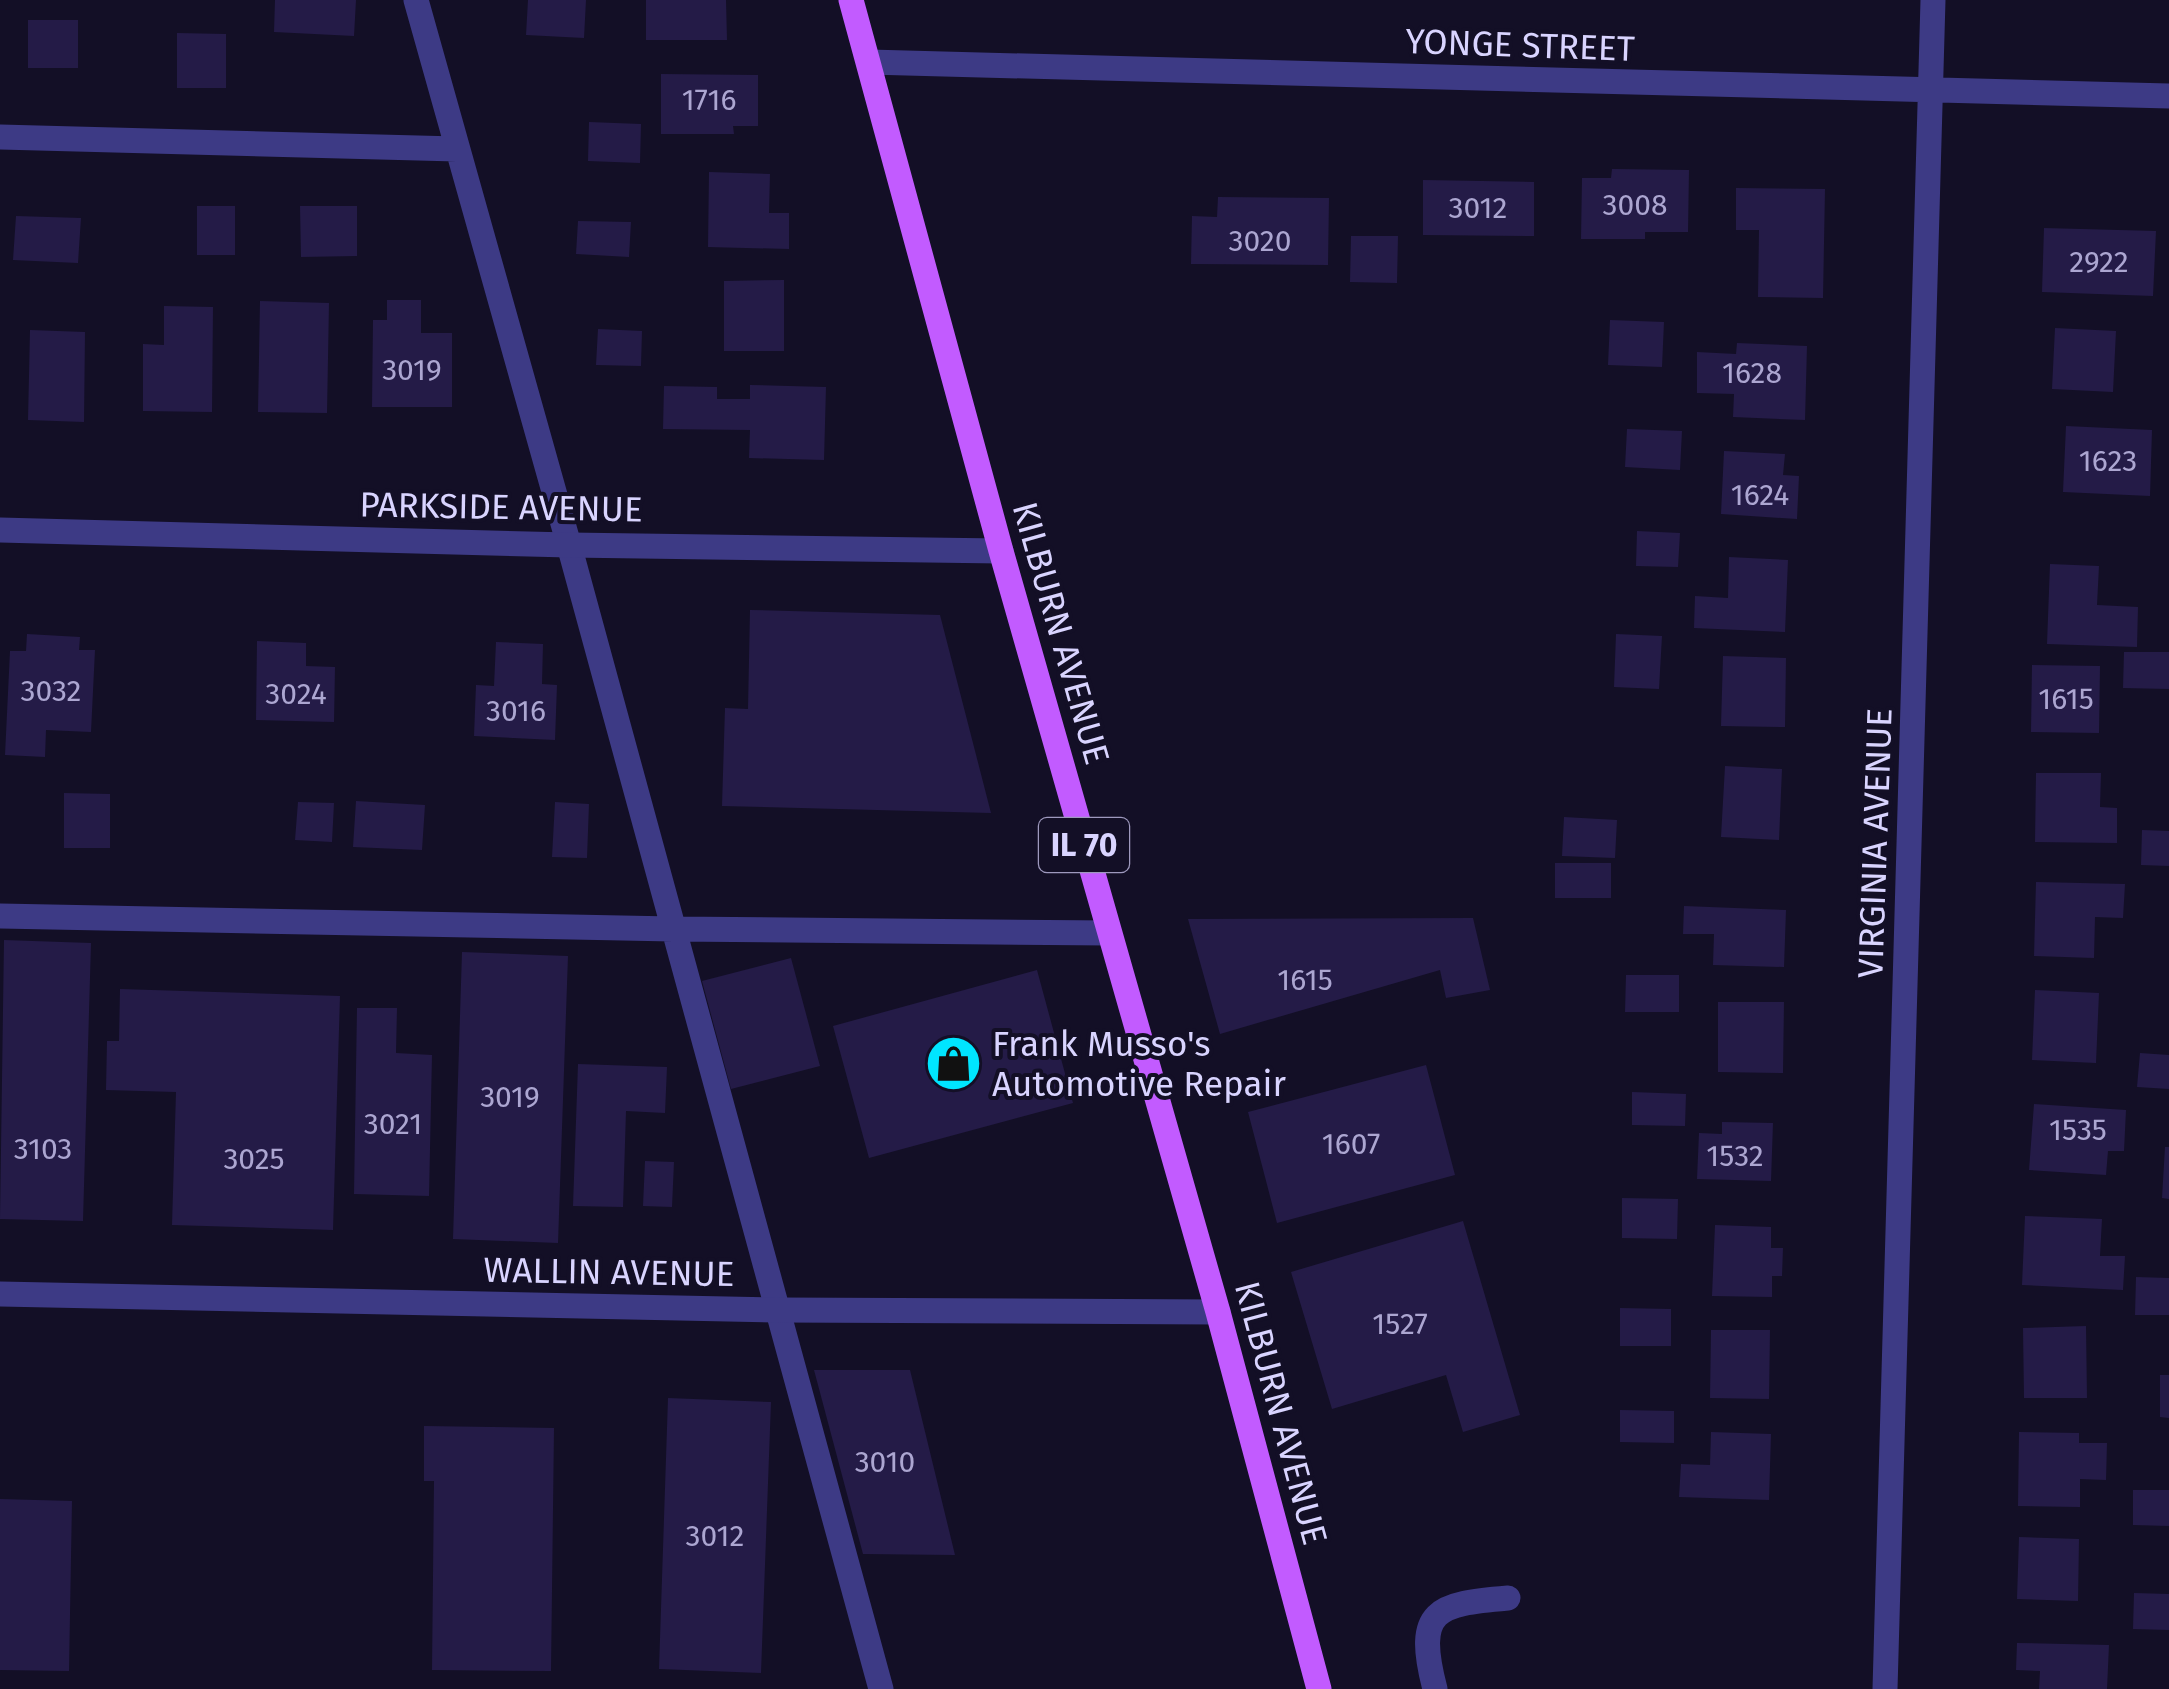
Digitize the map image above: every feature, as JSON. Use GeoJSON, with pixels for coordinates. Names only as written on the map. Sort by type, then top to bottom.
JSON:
{"type":"FeatureCollection","features":[{"type":"Feature","properties":{"kind":"main road","name":"KILBURN AVENUE"},"geometry":{"type":"LineString","coordinates":[[851,0],[1001,551],[1218,1312],[1319,1689]]}},
{"type":"Feature","properties":{"kind":"street"},"geometry":{"type":"LineString","coordinates":[[416,0],[881,1689]]}},
{"type":"Feature","properties":{"kind":"street","name":"VIRGINIA AVENUE"},"geometry":{"type":"LineString","coordinates":[[1885,1689],[1933,0]]}},
{"type":"Feature","properties":{"kind":"street","name":"YONGE STREET"},"geometry":{"type":"LineString","coordinates":[[869,62],[2169,96]]}},
{"type":"Feature","properties":{"kind":"street"},"geometry":{"type":"LineString","coordinates":[[0,137],[457,149]]}},
{"type":"Feature","properties":{"kind":"street","name":"PARKSIDE AVENUE"},"geometry":{"type":"LineString","coordinates":[[0,530],[569,545],[1001,551]]}},
{"type":"Feature","properties":{"kind":"street"},"geometry":{"type":"LineString","coordinates":[[0,916],[1110,933]]}},
{"type":"Feature","properties":{"kind":"street","name":"WALLIN AVENUE"},"geometry":{"type":"LineString","coordinates":[[0,1294],[777,1310],[1218,1312]]}},
{"type":"Feature","properties":{"kind":"street"},"geometry":{"type":"LineString","coordinates":[[1435,1689],[1428,1648],[1435,1616],[1442,1608],[1460,1602],[1508,1598]]}},
{"type":"Feature","properties":{"kind":"building"},"geometry":{"type":"Polygon","coordinates":[[[275,0],[356,0],[354,36],[274,32],[275,0]]]}},
{"type":"Feature","properties":{"kind":"building"},"geometry":{"type":"Polygon","coordinates":[[[528,0],[586,0],[584,38],[526,35],[528,0]]]}},
{"type":"Feature","properties":{"kind":"building"},"geometry":{"type":"Polygon","coordinates":[[[646,0],[726,0],[727,40],[646,40],[646,0]]]}},
{"type":"Feature","properties":{"kind":"building"},"geometry":{"type":"Polygon","coordinates":[[[28,20],[78,20],[78,68],[28,68],[28,20]]]}},
{"type":"Feature","properties":{"kind":"building"},"geometry":{"type":"Polygon","coordinates":[[[177,33],[226,34],[226,88],[177,88],[177,33]]]}},
{"type":"Feature","properties":{"kind":"building"},"geometry":{"type":"Polygon","coordinates":[[[661,74],[758,75],[758,126],[733,126],[734,134],[661,134],[661,74]]]}},
{"type":"Feature","properties":{"kind":"building"},"geometry":{"type":"Polygon","coordinates":[[[589,122],[641,124],[640,163],[588,161],[589,122]]]}},
{"type":"Feature","properties":{"kind":"building"},"geometry":{"type":"Polygon","coordinates":[[[1612,169],[1689,170],[1688,232],[1645,232],[1645,239],[1581,239],[1582,178],[1611,178],[1612,169]]]}},
{"type":"Feature","properties":{"kind":"building"},"geometry":{"type":"Polygon","coordinates":[[[709,172],[770,174],[769,213],[789,213],[789,249],[708,247],[709,172]]]}},
{"type":"Feature","properties":{"kind":"building"},"geometry":{"type":"Polygon","coordinates":[[[1423,180],[1534,182],[1534,236],[1423,235],[1423,180]]]}},
{"type":"Feature","properties":{"kind":"building"},"geometry":{"type":"Polygon","coordinates":[[[1736,188],[1825,189],[1823,298],[1758,297],[1759,230],[1736,230],[1736,188]]]}},
{"type":"Feature","properties":{"kind":"building"},"geometry":{"type":"Polygon","coordinates":[[[1218,197],[1329,198],[1328,265],[1191,264],[1192,216],[1217,217],[1218,197]]]}},
{"type":"Feature","properties":{"kind":"building"},"geometry":{"type":"Polygon","coordinates":[[[197,206],[235,206],[235,255],[197,255],[197,206]]]}},
{"type":"Feature","properties":{"kind":"building"},"geometry":{"type":"Polygon","coordinates":[[[300,206],[357,206],[357,256],[301,257],[300,206]]]}},
{"type":"Feature","properties":{"kind":"building"},"geometry":{"type":"Polygon","coordinates":[[[16,216],[81,218],[78,263],[13,260],[16,216]]]}},
{"type":"Feature","properties":{"kind":"building"},"geometry":{"type":"Polygon","coordinates":[[[578,221],[631,222],[629,257],[576,254],[578,221]]]}},
{"type":"Feature","properties":{"kind":"building"},"geometry":{"type":"Polygon","coordinates":[[[2044,228],[2156,231],[2153,296],[2042,292],[2044,228]]]}},
{"type":"Feature","properties":{"kind":"building"},"geometry":{"type":"Polygon","coordinates":[[[1351,236],[1398,236],[1397,283],[1350,282],[1351,236]]]}},
{"type":"Feature","properties":{"kind":"building"},"geometry":{"type":"Polygon","coordinates":[[[784,280],[784,351],[724,351],[724,281],[784,280]]]}},
{"type":"Feature","properties":{"kind":"building"},"geometry":{"type":"Polygon","coordinates":[[[387,300],[421,300],[421,333],[452,333],[452,407],[372,407],[373,320],[387,320],[387,300]]]}},
{"type":"Feature","properties":{"kind":"building"},"geometry":{"type":"Polygon","coordinates":[[[260,301],[329,303],[327,413],[258,412],[260,301]]]}},
{"type":"Feature","properties":{"kind":"building"},"geometry":{"type":"Polygon","coordinates":[[[164,306],[213,307],[212,412],[143,411],[143,344],[164,345],[164,306]]]}},
{"type":"Feature","properties":{"kind":"building"},"geometry":{"type":"Polygon","coordinates":[[[1610,320],[1664,322],[1662,367],[1608,365],[1610,320]]]}},
{"type":"Feature","properties":{"kind":"building"},"geometry":{"type":"Polygon","coordinates":[[[2055,328],[2116,331],[2113,392],[2052,389],[2055,328]]]}},
{"type":"Feature","properties":{"kind":"building"},"geometry":{"type":"Polygon","coordinates":[[[598,329],[642,331],[641,366],[596,365],[598,329]]]}},
{"type":"Feature","properties":{"kind":"building"},"geometry":{"type":"Polygon","coordinates":[[[30,330],[85,332],[84,422],[28,420],[30,330]]]}},
{"type":"Feature","properties":{"kind":"building"},"geometry":{"type":"Polygon","coordinates":[[[1737,343],[1807,346],[1805,420],[1733,417],[1734,394],[1697,393],[1697,352],[1736,354],[1737,343]]]}},
{"type":"Feature","properties":{"kind":"building"},"geometry":{"type":"Polygon","coordinates":[[[750,385],[826,387],[824,460],[749,458],[750,430],[663,429],[664,386],[717,387],[717,399],[750,399],[750,385]]]}},
{"type":"Feature","properties":{"kind":"building"},"geometry":{"type":"Polygon","coordinates":[[[2066,426],[2152,430],[2150,496],[2063,492],[2066,426]]]}},
{"type":"Feature","properties":{"kind":"building"},"geometry":{"type":"Polygon","coordinates":[[[1627,429],[1682,431],[1680,470],[1625,467],[1627,429]]]}},
{"type":"Feature","properties":{"kind":"building"},"geometry":{"type":"Polygon","coordinates":[[[1724,451],[1785,454],[1783,475],[1799,476],[1797,519],[1721,514],[1724,451]]]}},
{"type":"Feature","properties":{"kind":"building"},"geometry":{"type":"Polygon","coordinates":[[[1637,531],[1680,533],[1678,567],[1636,566],[1637,531]]]}},
{"type":"Feature","properties":{"kind":"building"},"geometry":{"type":"Polygon","coordinates":[[[1729,557],[1788,560],[1785,632],[1694,628],[1695,596],[1728,598],[1729,557]]]}},
{"type":"Feature","properties":{"kind":"building"},"geometry":{"type":"Polygon","coordinates":[[[2050,564],[2099,566],[2097,605],[2138,607],[2137,647],[2047,644],[2050,564]]]}},
{"type":"Feature","properties":{"kind":"building"},"geometry":{"type":"Polygon","coordinates":[[[750,610],[940,615],[991,813],[722,806],[725,708],[748,709],[750,610]]]}},
{"type":"Feature","properties":{"kind":"building"},"geometry":{"type":"Polygon","coordinates":[[[27,634],[80,637],[79,650],[95,650],[91,732],[46,730],[45,757],[5,755],[10,651],[26,651],[27,634]]]}},
{"type":"Feature","properties":{"kind":"building"},"geometry":{"type":"Polygon","coordinates":[[[1616,634],[1662,636],[1659,689],[1614,687],[1616,634]]]}},
{"type":"Feature","properties":{"kind":"building"},"geometry":{"type":"Polygon","coordinates":[[[257,641],[306,643],[306,666],[335,667],[334,722],[256,720],[257,641]]]}},
{"type":"Feature","properties":{"kind":"building"},"geometry":{"type":"Polygon","coordinates":[[[496,642],[543,644],[542,684],[557,685],[555,740],[474,736],[476,685],[494,686],[496,642]]]}},
{"type":"Feature","properties":{"kind":"building"},"geometry":{"type":"Polygon","coordinates":[[[2124,652],[2169,652],[2169,689],[2123,688],[2124,652]]]}},
{"type":"Feature","properties":{"kind":"building"},"geometry":{"type":"Polygon","coordinates":[[[1723,656],[1786,658],[1785,727],[1721,726],[1723,656]]]}},
{"type":"Feature","properties":{"kind":"building"},"geometry":{"type":"Polygon","coordinates":[[[2032,665],[2100,666],[2099,733],[2031,732],[2032,665]]]}},
{"type":"Feature","properties":{"kind":"building"},"geometry":{"type":"Polygon","coordinates":[[[1725,766],[1782,769],[1779,840],[1721,837],[1725,766]]]}},
{"type":"Feature","properties":{"kind":"building"},"geometry":{"type":"Polygon","coordinates":[[[2036,773],[2101,773],[2100,807],[2117,808],[2117,843],[2035,842],[2036,773]]]}},
{"type":"Feature","properties":{"kind":"building"},"geometry":{"type":"Polygon","coordinates":[[[64,793],[110,794],[110,848],[64,848],[64,793]]]}},
{"type":"Feature","properties":{"kind":"building"},"geometry":{"type":"Polygon","coordinates":[[[356,801],[425,805],[422,850],[353,847],[356,801]]]}},
{"type":"Feature","properties":{"kind":"building"},"geometry":{"type":"Polygon","coordinates":[[[298,802],[334,803],[332,842],[295,840],[298,802]]]}},
{"type":"Feature","properties":{"kind":"building"},"geometry":{"type":"Polygon","coordinates":[[[555,802],[589,804],[587,858],[552,857],[555,802]]]}},
{"type":"Feature","properties":{"kind":"building"},"geometry":{"type":"Polygon","coordinates":[[[1564,817],[1617,820],[1615,858],[1562,856],[1564,817]]]}},
{"type":"Feature","properties":{"kind":"building"},"geometry":{"type":"Polygon","coordinates":[[[2142,830],[2169,831],[2169,866],[2141,865],[2142,830]]]}},
{"type":"Feature","properties":{"kind":"building"},"geometry":{"type":"Polygon","coordinates":[[[1555,863],[1611,863],[1611,898],[1555,898],[1555,863]]]}},
{"type":"Feature","properties":{"kind":"building"},"geometry":{"type":"Polygon","coordinates":[[[2036,882],[2125,884],[2123,918],[2095,917],[2094,958],[2034,956],[2036,882]]]}},
{"type":"Feature","properties":{"kind":"building"},"geometry":{"type":"Polygon","coordinates":[[[1684,906],[1786,910],[1784,967],[1713,965],[1714,934],[1683,934],[1684,906]]]}},
{"type":"Feature","properties":{"kind":"building"},"geometry":{"type":"Polygon","coordinates":[[[1473,918],[1490,990],[1446,998],[1440,970],[1220,1034],[1188,919],[1473,918]]]}},
{"type":"Feature","properties":{"kind":"building"},"geometry":{"type":"Polygon","coordinates":[[[4,940],[91,943],[83,1221],[0,1219],[4,940]]]}},
{"type":"Feature","properties":{"kind":"building"},"geometry":{"type":"Polygon","coordinates":[[[462,952],[568,956],[558,1243],[453,1239],[462,952]]]}},
{"type":"Feature","properties":{"kind":"building"},"geometry":{"type":"Polygon","coordinates":[[[791,958],[820,1066],[731,1089],[702,981],[791,958]]]}},
{"type":"Feature","properties":{"kind":"building","name":"Frank Musso's Automotive Repair"},"geometry":{"type":"Polygon","coordinates":[[[1037,970],[1073,1103],[869,1158],[833,1026],[1037,970]]]}},
{"type":"Feature","properties":{"kind":"building"},"geometry":{"type":"Polygon","coordinates":[[[1626,975],[1679,975],[1679,1012],[1625,1012],[1626,975]]]}},
{"type":"Feature","properties":{"kind":"building"},"geometry":{"type":"Polygon","coordinates":[[[120,989],[340,996],[333,1230],[172,1225],[176,1092],[106,1090],[107,1041],[119,1041],[120,989]]]}},
{"type":"Feature","properties":{"kind":"building"},"geometry":{"type":"Polygon","coordinates":[[[2035,990],[2099,993],[2096,1063],[2032,1060],[2035,990]]]}},
{"type":"Feature","properties":{"kind":"building"},"geometry":{"type":"Polygon","coordinates":[[[1718,1002],[1784,1002],[1783,1073],[1718,1072],[1718,1002]]]}},
{"type":"Feature","properties":{"kind":"building"},"geometry":{"type":"Polygon","coordinates":[[[357,1008],[397,1008],[396,1053],[432,1055],[429,1196],[354,1194],[357,1008]]]}},
{"type":"Feature","properties":{"kind":"building"},"geometry":{"type":"Polygon","coordinates":[[[2140,1053],[2169,1055],[2169,1089],[2137,1087],[2140,1053]]]}},
{"type":"Feature","properties":{"kind":"building"},"geometry":{"type":"Polygon","coordinates":[[[578,1064],[667,1067],[665,1113],[626,1111],[623,1207],[573,1206],[578,1064]]]}},
{"type":"Feature","properties":{"kind":"building"},"geometry":{"type":"Polygon","coordinates":[[[1426,1065],[1455,1175],[1277,1223],[1248,1112],[1426,1065]]]}},
{"type":"Feature","properties":{"kind":"building"},"geometry":{"type":"Polygon","coordinates":[[[1632,1092],[1686,1094],[1685,1126],[1632,1125],[1632,1092]]]}},
{"type":"Feature","properties":{"kind":"building"},"geometry":{"type":"Polygon","coordinates":[[[2034,1104],[2126,1110],[2124,1151],[2108,1151],[2106,1175],[2029,1170],[2034,1104]]]}},
{"type":"Feature","properties":{"kind":"building"},"geometry":{"type":"Polygon","coordinates":[[[1722,1122],[1773,1123],[1771,1181],[1697,1179],[1699,1133],[1722,1134],[1722,1122]]]}},
{"type":"Feature","properties":{"kind":"building"},"geometry":{"type":"Polygon","coordinates":[[[2165,1147],[2169,1147],[2169,1199],[2162,1198],[2165,1147]]]}},
{"type":"Feature","properties":{"kind":"building"},"geometry":{"type":"Polygon","coordinates":[[[645,1161],[674,1162],[672,1207],[643,1206],[645,1161]]]}},
{"type":"Feature","properties":{"kind":"building"},"geometry":{"type":"Polygon","coordinates":[[[1622,1198],[1678,1199],[1677,1239],[1622,1238],[1622,1198]]]}},
{"type":"Feature","properties":{"kind":"building"},"geometry":{"type":"Polygon","coordinates":[[[2025,1216],[2102,1219],[2100,1256],[2125,1256],[2123,1290],[2022,1285],[2025,1216]]]}},
{"type":"Feature","properties":{"kind":"building"},"geometry":{"type":"Polygon","coordinates":[[[1463,1221],[1520,1415],[1463,1432],[1446,1375],[1332,1409],[1291,1272],[1463,1221]]]}},
{"type":"Feature","properties":{"kind":"building"},"geometry":{"type":"Polygon","coordinates":[[[1715,1225],[1771,1227],[1771,1248],[1783,1248],[1782,1276],[1772,1276],[1772,1297],[1712,1296],[1715,1225]]]}},
{"type":"Feature","properties":{"kind":"building"},"geometry":{"type":"Polygon","coordinates":[[[2136,1277],[2169,1278],[2169,1315],[2135,1315],[2136,1277]]]}},
{"type":"Feature","properties":{"kind":"building"},"geometry":{"type":"Polygon","coordinates":[[[1620,1308],[1671,1309],[1671,1346],[1620,1346],[1620,1308]]]}},
{"type":"Feature","properties":{"kind":"building"},"geometry":{"type":"Polygon","coordinates":[[[2086,1326],[2087,1398],[2024,1398],[2023,1328],[2086,1326]]]}},
{"type":"Feature","properties":{"kind":"building"},"geometry":{"type":"Polygon","coordinates":[[[1711,1330],[1770,1330],[1769,1399],[1710,1398],[1711,1330]]]}},
{"type":"Feature","properties":{"kind":"building"},"geometry":{"type":"Polygon","coordinates":[[[814,1370],[910,1370],[955,1555],[863,1554],[814,1370]]]}},
{"type":"Feature","properties":{"kind":"building"},"geometry":{"type":"Polygon","coordinates":[[[2160,1375],[2169,1375],[2169,1418],[2160,1417],[2160,1375]]]}},
{"type":"Feature","properties":{"kind":"building"},"geometry":{"type":"Polygon","coordinates":[[[668,1398],[771,1402],[761,1673],[659,1669],[668,1398]]]}},
{"type":"Feature","properties":{"kind":"building"},"geometry":{"type":"Polygon","coordinates":[[[1620,1410],[1674,1411],[1674,1443],[1620,1442],[1620,1410]]]}},
{"type":"Feature","properties":{"kind":"building"},"geometry":{"type":"Polygon","coordinates":[[[424,1426],[554,1428],[551,1671],[432,1670],[434,1481],[424,1481],[424,1426]]]}},
{"type":"Feature","properties":{"kind":"building"},"geometry":{"type":"Polygon","coordinates":[[[1711,1432],[1771,1434],[1769,1500],[1679,1497],[1681,1464],[1710,1465],[1711,1432]]]}},
{"type":"Feature","properties":{"kind":"building"},"geometry":{"type":"Polygon","coordinates":[[[2019,1432],[2079,1433],[2079,1443],[2107,1443],[2106,1480],[2080,1479],[2080,1507],[2018,1506],[2019,1432]]]}},
{"type":"Feature","properties":{"kind":"building"},"geometry":{"type":"Polygon","coordinates":[[[2133,1490],[2169,1490],[2169,1526],[2133,1525],[2133,1490]]]}},
{"type":"Feature","properties":{"kind":"building"},"geometry":{"type":"Polygon","coordinates":[[[0,1499],[72,1501],[69,1671],[0,1670],[0,1499]]]}},
{"type":"Feature","properties":{"kind":"building"},"geometry":{"type":"Polygon","coordinates":[[[2019,1537],[2079,1539],[2078,1601],[2017,1599],[2019,1537]]]}},
{"type":"Feature","properties":{"kind":"building"},"geometry":{"type":"Polygon","coordinates":[[[2134,1593],[2169,1594],[2169,1630],[2133,1629],[2134,1593]]]}},
{"type":"Feature","properties":{"kind":"building"},"geometry":{"type":"Polygon","coordinates":[[[2017,1643],[2109,1645],[2107,1689],[2039,1689],[2040,1671],[2016,1670],[2017,1643]]]}},
{"type":"Feature","properties":{"kind":"place","name":"Frank Musso's Automotive Repair"},"geometry":{"type":"Point","coordinates":[953,1064]}}]}
